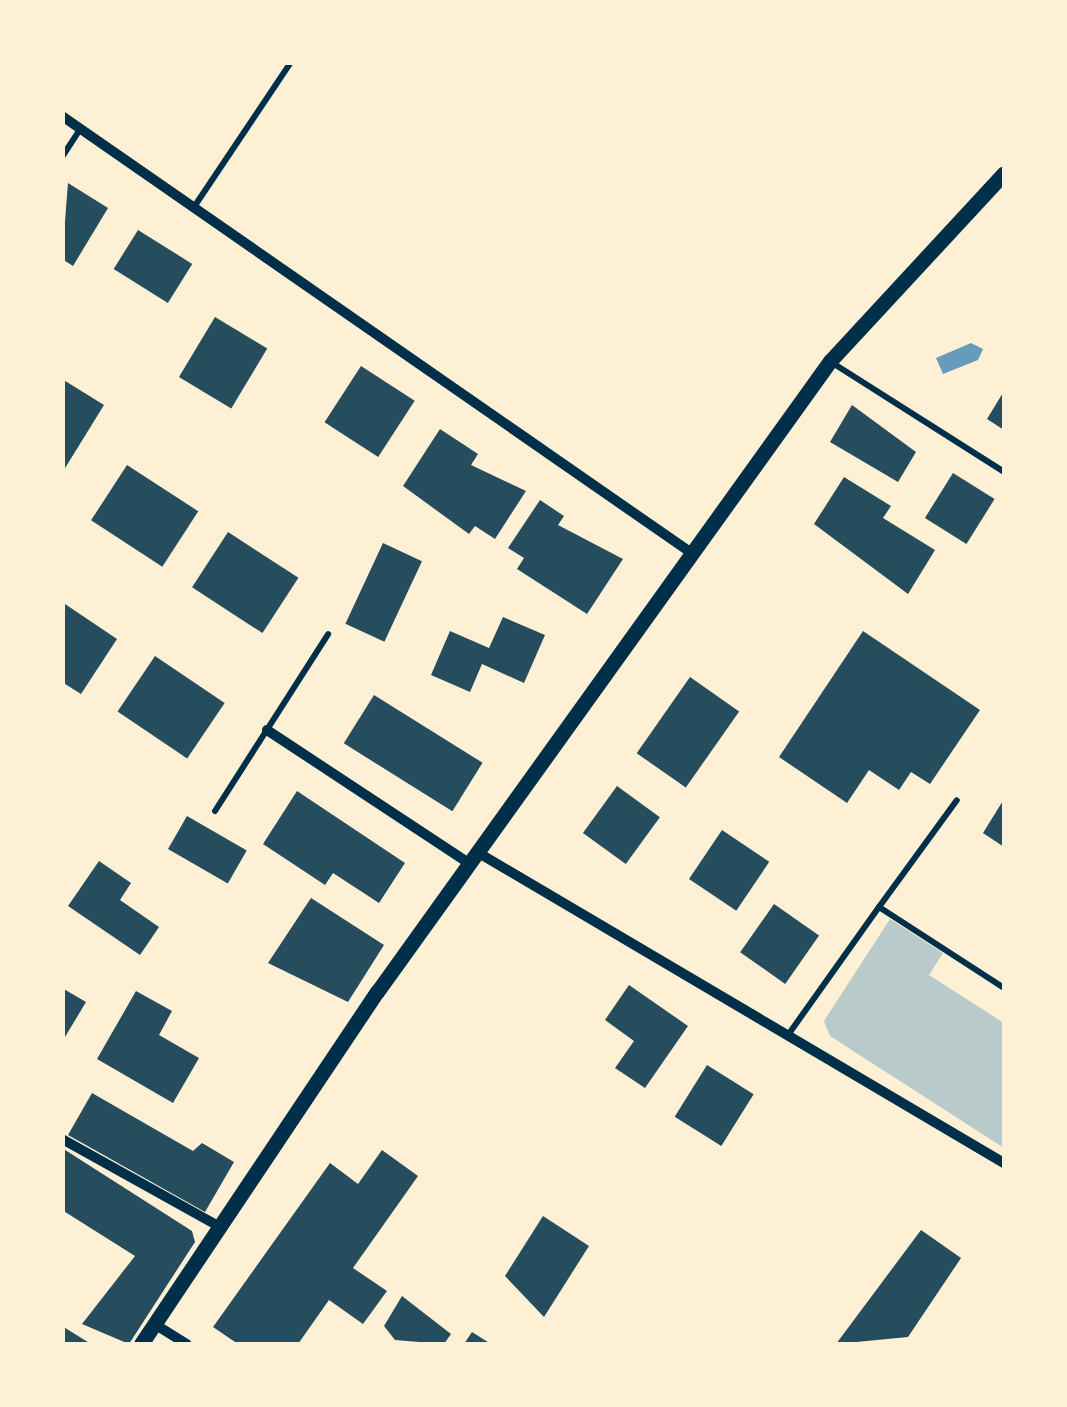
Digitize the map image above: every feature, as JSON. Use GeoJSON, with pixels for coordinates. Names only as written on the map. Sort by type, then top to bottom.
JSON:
{"type":"FeatureCollection","features":[{"type":"Feature","properties":{"kind":"street"},"geometry":{"type":"LineString","coordinates":[[62,116],[196,204],[693,554]]}},
{"type":"Feature","properties":{"kind":"street"},"geometry":{"type":"LineString","coordinates":[[142,1344],[473,858],[830,361],[1003,175]]}},
{"type":"Feature","properties":{"kind":"street"},"geometry":{"type":"LineString","coordinates":[[267,730],[473,858],[788,1035],[1004,1164]]}},
{"type":"Feature","properties":{"kind":"street"},"geometry":{"type":"LineString","coordinates":[[62,1139],[222,1228]]}},
{"type":"Feature","properties":{"kind":"street"},"geometry":{"type":"LineString","coordinates":[[156,1325],[186,1344]]}},
{"type":"Feature","properties":{"kind":"lane"},"geometry":{"type":"LineString","coordinates":[[196,204],[291,62]]}},
{"type":"Feature","properties":{"kind":"lane"},"geometry":{"type":"LineString","coordinates":[[62,157],[81,128]]}},
{"type":"Feature","properties":{"kind":"lane"},"geometry":{"type":"LineString","coordinates":[[830,361],[1004,472]]}},
{"type":"Feature","properties":{"kind":"lane"},"geometry":{"type":"LineString","coordinates":[[215,811],[328,634]]}},
{"type":"Feature","properties":{"kind":"lane"},"geometry":{"type":"LineString","coordinates":[[788,1035],[957,800]]}},
{"type":"Feature","properties":{"kind":"lane"},"geometry":{"type":"LineString","coordinates":[[879,907],[1004,988]]}},
{"type":"Feature","properties":{"kind":"shaded area"},"geometry":{"type":"Polygon","coordinates":[[[890,919],[943,953],[929,975],[1004,1023],[1004,1148],[830,1036],[824,1021],[890,919]]]}},
{"type":"Feature","properties":{"kind":"water"},"geometry":{"type":"Polygon","coordinates":[[[971,343],[983,349],[978,360],[943,374],[936,358],[971,343]]]}},
{"type":"Feature","properties":{"kind":"building"},"geometry":{"type":"Polygon","coordinates":[[[68,183],[108,208],[73,266],[62,259],[68,183]]]}},
{"type":"Feature","properties":{"kind":"building"},"geometry":{"type":"Polygon","coordinates":[[[138,230],[192,264],[168,303],[114,269],[138,230]]]}},
{"type":"Feature","properties":{"kind":"building"},"geometry":{"type":"Polygon","coordinates":[[[215,317],[267,348],[231,408],[179,377],[215,317]]]}},
{"type":"Feature","properties":{"kind":"building"},"geometry":{"type":"Polygon","coordinates":[[[361,366],[415,401],[378,457],[325,422],[361,366]]]}},
{"type":"Feature","properties":{"kind":"building"},"geometry":{"type":"Polygon","coordinates":[[[62,379],[104,405],[62,473],[62,379]]]}},
{"type":"Feature","properties":{"kind":"building"},"geometry":{"type":"Polygon","coordinates":[[[1004,391],[1004,430],[987,419],[1004,391]]]}},
{"type":"Feature","properties":{"kind":"building"},"geometry":{"type":"Polygon","coordinates":[[[852,405],[916,452],[898,482],[830,442],[852,405]]]}},
{"type":"Feature","properties":{"kind":"building"},"geometry":{"type":"Polygon","coordinates":[[[440,429],[478,454],[471,465],[526,491],[495,539],[475,526],[469,534],[403,486],[440,429]]]}},
{"type":"Feature","properties":{"kind":"building"},"geometry":{"type":"Polygon","coordinates":[[[127,465],[198,511],[162,567],[91,520],[127,465]]]}},
{"type":"Feature","properties":{"kind":"building"},"geometry":{"type":"Polygon","coordinates":[[[953,473],[995,499],[966,544],[925,518],[953,473]]]}},
{"type":"Feature","properties":{"kind":"building"},"geometry":{"type":"Polygon","coordinates":[[[844,477],[891,506],[883,518],[935,550],[908,594],[814,524],[844,477]]]}},
{"type":"Feature","properties":{"kind":"building"},"geometry":{"type":"Polygon","coordinates":[[[540,500],[564,516],[558,525],[623,559],[587,614],[517,569],[524,558],[508,548],[540,500]]]}},
{"type":"Feature","properties":{"kind":"building"},"geometry":{"type":"Polygon","coordinates":[[[228,532],[298,578],[263,633],[192,587],[228,532]]]}},
{"type":"Feature","properties":{"kind":"building"},"geometry":{"type":"Polygon","coordinates":[[[383,543],[422,561],[384,642],[345,624],[383,543]]]}},
{"type":"Feature","properties":{"kind":"building"},"geometry":{"type":"Polygon","coordinates":[[[62,602],[117,639],[81,694],[62,682],[62,602]]]}},
{"type":"Feature","properties":{"kind":"building"},"geometry":{"type":"Polygon","coordinates":[[[503,617],[545,635],[524,683],[482,664],[470,692],[431,675],[450,631],[489,648],[503,617]]]}},
{"type":"Feature","properties":{"kind":"building"},"geometry":{"type":"Polygon","coordinates":[[[863,631],[980,710],[930,784],[911,772],[899,790],[869,770],[847,803],[779,757],[863,631]]]}},
{"type":"Feature","properties":{"kind":"building"},"geometry":{"type":"Polygon","coordinates":[[[155,656],[225,703],[187,759],[118,712],[155,656]]]}},
{"type":"Feature","properties":{"kind":"building"},"geometry":{"type":"Polygon","coordinates":[[[690,677],[739,711],[686,788],[637,753],[690,677]]]}},
{"type":"Feature","properties":{"kind":"building"},"geometry":{"type":"Polygon","coordinates":[[[374,695],[483,763],[452,811],[344,743],[374,695]]]}},
{"type":"Feature","properties":{"kind":"building"},"geometry":{"type":"Polygon","coordinates":[[[617,786],[660,817],[626,864],[583,833],[617,786]]]}},
{"type":"Feature","properties":{"kind":"building"},"geometry":{"type":"Polygon","coordinates":[[[297,791],[405,863],[379,903],[333,873],[325,885],[263,844],[297,791]]]}},
{"type":"Feature","properties":{"kind":"building"},"geometry":{"type":"Polygon","coordinates":[[[1004,799],[1004,847],[983,833],[1004,799]]]}},
{"type":"Feature","properties":{"kind":"building"},"geometry":{"type":"Polygon","coordinates":[[[187,816],[247,850],[228,883],[168,849],[187,816]]]}},
{"type":"Feature","properties":{"kind":"building"},"geometry":{"type":"Polygon","coordinates":[[[722,830],[769,862],[736,911],[689,879],[722,830]]]}},
{"type":"Feature","properties":{"kind":"building"},"geometry":{"type":"Polygon","coordinates":[[[99,861],[131,883],[120,900],[159,927],[140,955],[68,906],[99,861]]]}},
{"type":"Feature","properties":{"kind":"building"},"geometry":{"type":"Polygon","coordinates":[[[311,898],[384,945],[348,1002],[268,963],[311,898]]]}},
{"type":"Feature","properties":{"kind":"building"},"geometry":{"type":"Polygon","coordinates":[[[774,904],[819,936],[785,984],[740,952],[774,904]]]}},
{"type":"Feature","properties":{"kind":"building"},"geometry":{"type":"Polygon","coordinates":[[[629,985],[688,1026],[645,1088],[615,1068],[634,1041],[605,1020],[629,985]]]}},
{"type":"Feature","properties":{"kind":"building"},"geometry":{"type":"Polygon","coordinates":[[[62,988],[86,1002],[62,1042],[62,988]]]}},
{"type":"Feature","properties":{"kind":"building"},"geometry":{"type":"Polygon","coordinates":[[[136,991],[172,1011],[159,1035],[199,1058],[173,1103],[97,1059],[136,991]]]}},
{"type":"Feature","properties":{"kind":"building"},"geometry":{"type":"Polygon","coordinates":[[[707,1065],[754,1094],[721,1146],[675,1117],[707,1065]]]}},
{"type":"Feature","properties":{"kind":"building"},"geometry":{"type":"Polygon","coordinates":[[[92,1093],[193,1151],[202,1143],[234,1162],[205,1212],[68,1135],[92,1093]]]}},
{"type":"Feature","properties":{"kind":"building"},"geometry":{"type":"Polygon","coordinates":[[[62,1148],[192,1231],[195,1242],[129,1344],[82,1324],[135,1256],[62,1210],[62,1148]]]}},
{"type":"Feature","properties":{"kind":"building"},"geometry":{"type":"Polygon","coordinates":[[[382,1150],[418,1176],[353,1268],[387,1291],[363,1324],[329,1300],[298,1344],[238,1344],[213,1327],[330,1163],[358,1184],[382,1150]]]}},
{"type":"Feature","properties":{"kind":"building"},"geometry":{"type":"Polygon","coordinates":[[[543,1216],[589,1246],[544,1317],[505,1276],[543,1216]]]}},
{"type":"Feature","properties":{"kind":"building"},"geometry":{"type":"Polygon","coordinates":[[[921,1230],[961,1258],[908,1337],[836,1344],[921,1230]]]}},
{"type":"Feature","properties":{"kind":"building"},"geometry":{"type":"Polygon","coordinates":[[[402,1296],[451,1334],[444,1344],[395,1340],[384,1326],[402,1296]]]}},
{"type":"Feature","properties":{"kind":"building"},"geometry":{"type":"Polygon","coordinates":[[[62,1326],[91,1344],[62,1344],[62,1326]]]}},
{"type":"Feature","properties":{"kind":"building"},"geometry":{"type":"Polygon","coordinates":[[[472,1332],[491,1344],[464,1344],[472,1332]]]}}]}
